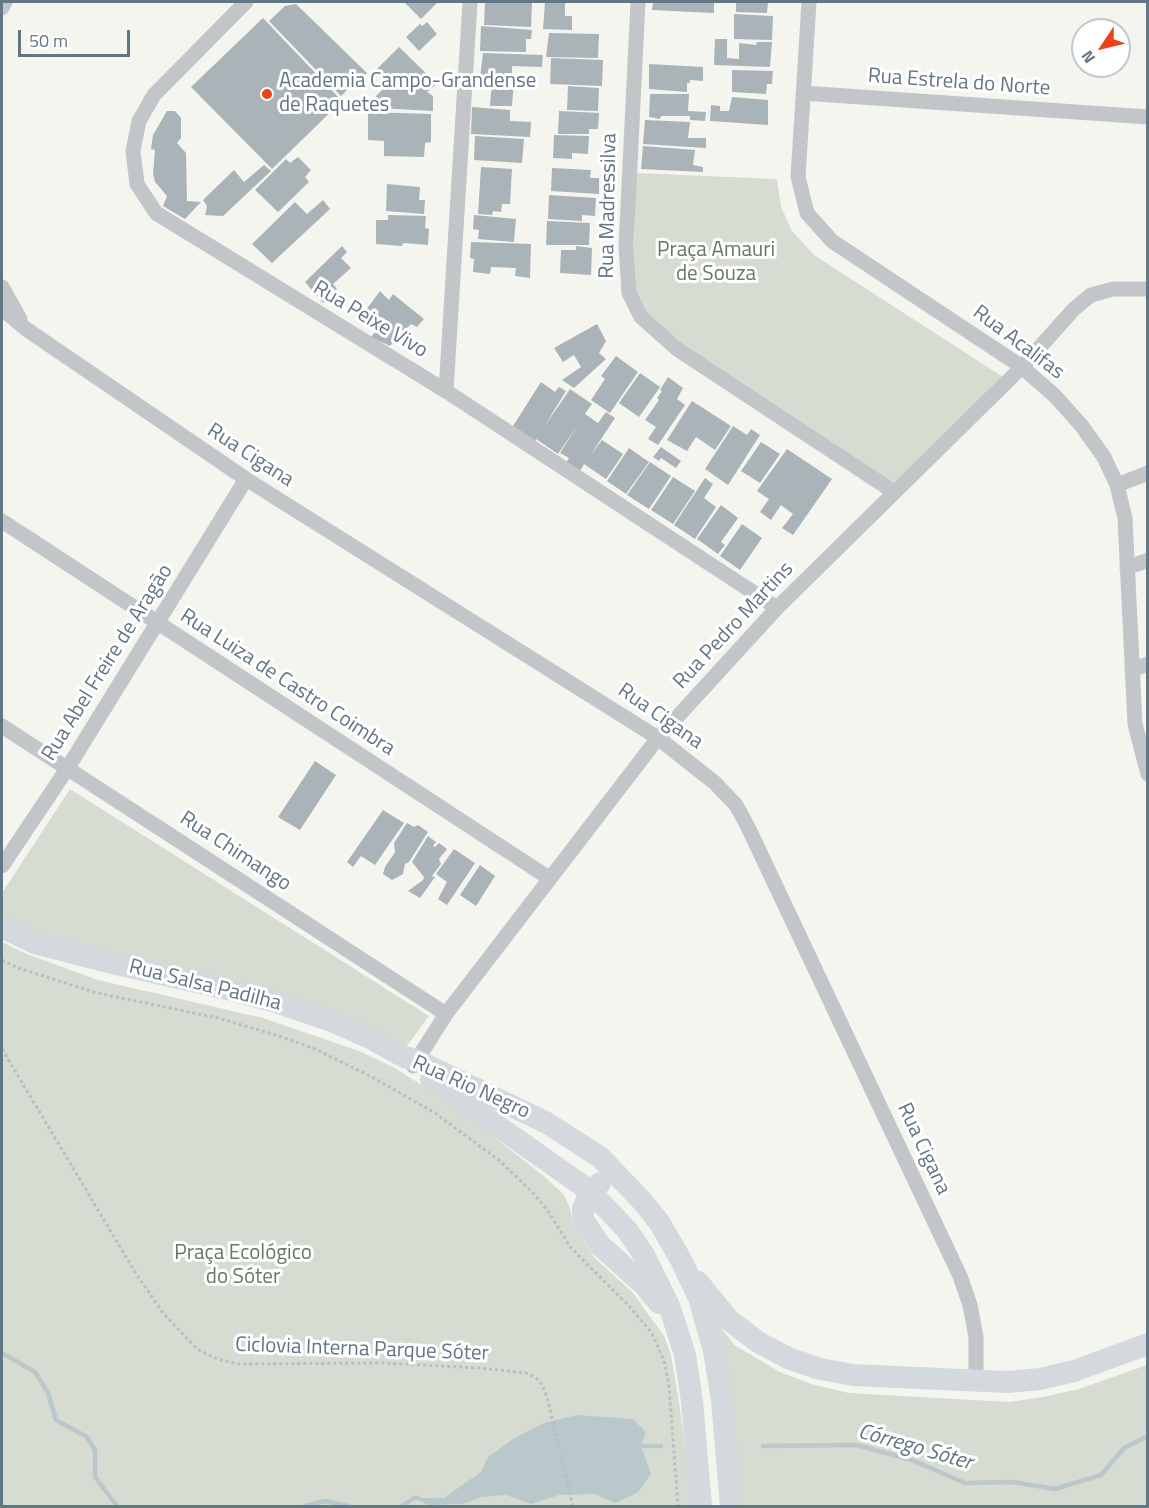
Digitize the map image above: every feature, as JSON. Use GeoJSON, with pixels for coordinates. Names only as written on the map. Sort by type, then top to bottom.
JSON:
{"type":"FeatureCollection","features":[{"type":"Feature","properties":{"kind":"main road","name":"Rua Salsa Padilha"},"geometry":{"type":"LineString","coordinates":[[2,927],[46,945],[108,962],[227,988],[279,1003],[329,1020],[370,1038],[411,1061]]}},
{"type":"Feature","properties":{"kind":"main road","name":"Rua Rio Negro"},"geometry":{"type":"LineString","coordinates":[[411,1061],[590,1191],[627,1230],[644,1255],[670,1308],[685,1355],[692,1401],[701,1506]]}},
{"type":"Feature","properties":{"kind":"main road","name":"Rua Rio Negro"},"geometry":{"type":"LineString","coordinates":[[411,1061],[547,1123],[600,1157],[643,1202],[658,1222],[681,1260],[699,1298],[714,1351],[722,1400],[731,1506]]}},
{"type":"Feature","properties":{"kind":"main road"},"geometry":{"type":"LineString","coordinates":[[590,1191],[600,1183],[608,1182],[616,1185],[658,1222]]}},
{"type":"Feature","properties":{"kind":"main road"},"geometry":{"type":"LineString","coordinates":[[681,1260],[728,1319],[758,1342],[788,1358],[820,1369],[853,1375],[976,1382],[1040,1379],[1074,1371],[1148,1344]]}},
{"type":"Feature","properties":{"kind":"street"},"geometry":{"type":"LineString","coordinates":[[2,8],[5,2]]}},
{"type":"Feature","properties":{"kind":"street","name":"Rua Peixe Vivo"},"geometry":{"type":"LineString","coordinates":[[246,2],[154,95],[139,120],[133,152],[137,184],[156,213],[446,391],[777,608]]}},
{"type":"Feature","properties":{"kind":"street"},"geometry":{"type":"LineString","coordinates":[[446,391],[470,2]]}},
{"type":"Feature","properties":{"kind":"street","name":"Rua Madressilva"},"geometry":{"type":"LineString","coordinates":[[638,2],[626,246],[629,292],[633,301],[641,316],[677,350],[894,492]]}},
{"type":"Feature","properties":{"kind":"street","name":"Rua Acalifas"},"geometry":{"type":"LineString","coordinates":[[809,2],[798,177],[807,213],[832,241],[1022,367],[1055,396],[1081,425],[1104,457],[1117,485],[1125,518],[1135,724],[1148,774]]}},
{"type":"Feature","properties":{"kind":"street","name":"Rua Estrela do Norte"},"geometry":{"type":"LineString","coordinates":[[803,93],[1148,117]]}},
{"type":"Feature","properties":{"kind":"street","name":"Rua Cigana"},"geometry":{"type":"LineString","coordinates":[[2,286],[26,329]]}},
{"type":"Feature","properties":{"kind":"street","name":"Rua Pedro Martins"},"geometry":{"type":"LineString","coordinates":[[411,1061],[658,738],[777,608],[1022,367],[1074,309],[1091,295],[1113,289],[1148,289]]}},
{"type":"Feature","properties":{"kind":"street","name":"Rua Cigana"},"geometry":{"type":"LineString","coordinates":[[2,309],[26,329],[246,479],[658,738],[716,783],[736,805],[960,1276],[970,1305],[976,1337],[976,1382]]}},
{"type":"Feature","properties":{"kind":"street"},"geometry":{"type":"LineString","coordinates":[[1117,485],[1148,473]]}},
{"type":"Feature","properties":{"kind":"street","name":"Rua Abel Freire de Aragão"},"geometry":{"type":"LineString","coordinates":[[2,866],[67,769],[246,479]]}},
{"type":"Feature","properties":{"kind":"street","name":"Rua Luiza de Castro Coimbra"},"geometry":{"type":"LineString","coordinates":[[2,521],[156,624],[549,878]]}},
{"type":"Feature","properties":{"kind":"street"},"geometry":{"type":"LineString","coordinates":[[1127,568],[1148,560]]}},
{"type":"Feature","properties":{"kind":"street"},"geometry":{"type":"LineString","coordinates":[[1132,670],[1148,664]]}},
{"type":"Feature","properties":{"kind":"street","name":"Rua Chimango"},"geometry":{"type":"LineString","coordinates":[[2,726],[446,1014]]}},
{"type":"Feature","properties":{"kind":"path"},"geometry":{"type":"LineString","coordinates":[[2,960],[18,968],[97,993],[218,1018],[315,1049],[372,1077],[435,1113],[500,1161],[535,1195],[571,1248],[629,1306],[654,1338],[665,1364],[669,1387],[678,1506]]}},
{"type":"Feature","properties":{"kind":"path","name":"Ciclovia Interna Parque Sóter"},"geometry":{"type":"LineString","coordinates":[[2,1049],[135,1272],[163,1313],[197,1349],[217,1359],[238,1364],[382,1363],[480,1368],[526,1373],[536,1378],[543,1386],[547,1397],[573,1506]]}},
{"type":"Feature","properties":{"kind":"green space","name":"Praça Amauri de Souza"},"geometry":{"type":"Polygon","coordinates":[[[636,173],[777,179],[781,207],[792,231],[814,255],[1003,377],[892,484],[683,346],[647,313],[636,291],[634,248],[636,173]]]}},
{"type":"Feature","properties":{"kind":"green space"},"geometry":{"type":"Polygon","coordinates":[[[70,789],[429,1016],[406,1047],[38,934],[8,921],[2,914],[2,893],[70,789]]]}},
{"type":"Feature","properties":{"kind":"green space","name":"Praça Ecológico do Sóter"},"geometry":{"type":"Polygon","coordinates":[[[2,942],[24,953],[98,980],[263,1018],[359,1051],[395,1068],[456,1107],[545,1177],[564,1195],[570,1208],[573,1225],[595,1258],[633,1293],[664,1336],[671,1355],[693,1506],[2,1506],[2,942]]]}},
{"type":"Feature","properties":{"kind":"green space"},"geometry":{"type":"Polygon","coordinates":[[[718,1323],[734,1345],[780,1372],[814,1385],[849,1393],[1009,1402],[1079,1389],[1147,1365],[1147,1506],[740,1506],[718,1323]]]}},
{"type":"Feature","properties":{"kind":"shaded area"},"geometry":{"type":"Polygon","coordinates":[[[577,1415],[633,1419],[646,1432],[641,1446],[651,1474],[638,1492],[615,1503],[595,1494],[559,1495],[531,1504],[506,1495],[481,1497],[463,1504],[428,1505],[414,1498],[444,1498],[481,1472],[488,1457],[513,1439],[544,1423],[577,1415]]]}},
{"type":"Feature","properties":{"kind":"building"},"geometry":{"type":"Polygon","coordinates":[[[404,2],[438,2],[421,19],[404,2]]]}},
{"type":"Feature","properties":{"kind":"building"},"geometry":{"type":"Polygon","coordinates":[[[485,2],[532,2],[531,27],[484,25],[485,2]]]}},
{"type":"Feature","properties":{"kind":"building"},"geometry":{"type":"Polygon","coordinates":[[[545,2],[565,2],[565,16],[572,16],[572,30],[543,29],[545,2]]]}},
{"type":"Feature","properties":{"kind":"building"},"geometry":{"type":"Polygon","coordinates":[[[653,2],[714,3],[714,13],[652,10],[653,2]]]}},
{"type":"Feature","properties":{"kind":"building"},"geometry":{"type":"Polygon","coordinates":[[[736,2],[768,2],[767,13],[736,12],[736,2]]]}},
{"type":"Feature","properties":{"kind":"building"},"geometry":{"type":"Polygon","coordinates":[[[296,4],[367,73],[353,88],[351,86],[341,96],[269,21],[285,6],[296,4]]]}},
{"type":"Feature","properties":{"kind":"building"},"geometry":{"type":"Polygon","coordinates":[[[734,14],[773,16],[772,40],[734,39],[734,14]]]}},
{"type":"Feature","properties":{"kind":"building","name":"Academia Campo-Grandense de Raquetes"},"geometry":{"type":"Polygon","coordinates":[[[263,18],[342,101],[272,169],[191,87],[263,18]]]}},
{"type":"Feature","properties":{"kind":"building"},"geometry":{"type":"Polygon","coordinates":[[[427,22],[437,34],[419,51],[406,37],[420,24],[422,26],[427,22]]]}},
{"type":"Feature","properties":{"kind":"building"},"geometry":{"type":"Polygon","coordinates":[[[481,26],[532,30],[531,39],[526,39],[526,52],[480,51],[481,26]]]}},
{"type":"Feature","properties":{"kind":"building"},"geometry":{"type":"Polygon","coordinates":[[[549,33],[599,34],[598,58],[546,57],[549,33]]]}},
{"type":"Feature","properties":{"kind":"building"},"geometry":{"type":"Polygon","coordinates":[[[715,39],[727,39],[727,58],[739,59],[739,43],[756,45],[757,42],[772,42],[770,67],[714,65],[715,39]]]}},
{"type":"Feature","properties":{"kind":"building"},"geometry":{"type":"Polygon","coordinates":[[[399,47],[437,84],[427,92],[433,96],[433,111],[378,108],[376,96],[388,84],[375,71],[399,47]]]}},
{"type":"Feature","properties":{"kind":"building"},"geometry":{"type":"Polygon","coordinates":[[[483,53],[543,55],[542,67],[512,66],[512,79],[480,78],[483,53]]]}},
{"type":"Feature","properties":{"kind":"building"},"geometry":{"type":"Polygon","coordinates":[[[551,58],[603,60],[602,86],[550,84],[551,58]]]}},
{"type":"Feature","properties":{"kind":"building"},"geometry":{"type":"Polygon","coordinates":[[[649,64],[703,67],[703,81],[690,80],[690,83],[687,83],[687,92],[649,89],[649,64]]]}},
{"type":"Feature","properties":{"kind":"building"},"geometry":{"type":"Polygon","coordinates":[[[732,70],[773,71],[772,84],[767,84],[766,94],[732,92],[732,70]]]}},
{"type":"Feature","properties":{"kind":"building"},"geometry":{"type":"Polygon","coordinates":[[[492,80],[514,81],[512,106],[490,106],[492,80]]]}},
{"type":"Feature","properties":{"kind":"building"},"geometry":{"type":"Polygon","coordinates":[[[568,86],[599,88],[598,111],[567,110],[568,86]]]}},
{"type":"Feature","properties":{"kind":"building"},"geometry":{"type":"Polygon","coordinates":[[[650,94],[689,94],[688,111],[706,112],[705,121],[690,120],[690,116],[661,116],[660,119],[649,117],[650,94]]]}},
{"type":"Feature","properties":{"kind":"building"},"geometry":{"type":"Polygon","coordinates":[[[732,97],[768,100],[768,125],[710,121],[711,105],[720,106],[720,111],[729,111],[732,97]]]}},
{"type":"Feature","properties":{"kind":"building"},"geometry":{"type":"Polygon","coordinates":[[[472,107],[510,110],[510,121],[531,122],[530,137],[471,134],[472,107]]]}},
{"type":"Feature","properties":{"kind":"building"},"geometry":{"type":"Polygon","coordinates":[[[167,111],[175,111],[181,118],[181,138],[177,143],[186,153],[187,201],[201,202],[185,219],[163,206],[167,196],[155,182],[153,174],[155,150],[151,149],[153,135],[167,111]]]}},
{"type":"Feature","properties":{"kind":"building"},"geometry":{"type":"Polygon","coordinates":[[[559,111],[599,113],[598,129],[589,129],[589,134],[558,134],[559,111]]]}},
{"type":"Feature","properties":{"kind":"building"},"geometry":{"type":"Polygon","coordinates":[[[368,112],[431,114],[431,142],[425,143],[424,157],[384,156],[384,141],[368,140],[368,112]]]}},
{"type":"Feature","properties":{"kind":"building"},"geometry":{"type":"Polygon","coordinates":[[[645,120],[690,122],[688,138],[706,138],[706,148],[643,144],[645,120]]]}},
{"type":"Feature","properties":{"kind":"building"},"geometry":{"type":"Polygon","coordinates":[[[554,135],[589,136],[588,154],[572,153],[572,159],[553,158],[554,135]]]}},
{"type":"Feature","properties":{"kind":"building"},"geometry":{"type":"Polygon","coordinates":[[[475,136],[524,139],[522,163],[474,160],[475,136]]]}},
{"type":"Feature","properties":{"kind":"building"},"geometry":{"type":"Polygon","coordinates":[[[643,146],[695,150],[693,165],[703,167],[703,172],[641,169],[643,146]]]}},
{"type":"Feature","properties":{"kind":"building"},"geometry":{"type":"Polygon","coordinates":[[[298,157],[311,170],[305,177],[309,182],[278,212],[255,190],[286,159],[290,163],[298,157]]]}},
{"type":"Feature","properties":{"kind":"building"},"geometry":{"type":"Polygon","coordinates":[[[264,165],[271,171],[223,216],[205,215],[207,206],[203,200],[234,170],[244,182],[264,165]]]}},
{"type":"Feature","properties":{"kind":"building"},"geometry":{"type":"Polygon","coordinates":[[[481,167],[512,169],[510,204],[502,204],[501,212],[493,211],[492,215],[478,214],[481,167]]]}},
{"type":"Feature","properties":{"kind":"building"},"geometry":{"type":"Polygon","coordinates":[[[552,168],[591,170],[590,178],[599,178],[599,194],[551,191],[552,168]]]}},
{"type":"Feature","properties":{"kind":"building"},"geometry":{"type":"Polygon","coordinates":[[[387,184],[420,187],[419,200],[425,200],[424,214],[386,211],[387,184]]]}},
{"type":"Feature","properties":{"kind":"building"},"geometry":{"type":"Polygon","coordinates":[[[549,195],[596,198],[595,216],[582,215],[582,221],[548,219],[549,195]]]}},
{"type":"Feature","properties":{"kind":"building"},"geometry":{"type":"Polygon","coordinates":[[[323,200],[330,209],[272,263],[252,244],[295,202],[307,214],[323,200]]]}},
{"type":"Feature","properties":{"kind":"building"},"geometry":{"type":"Polygon","coordinates":[[[388,215],[426,216],[425,228],[429,229],[428,245],[376,244],[376,220],[388,220],[388,215]]]}},
{"type":"Feature","properties":{"kind":"building"},"geometry":{"type":"Polygon","coordinates":[[[474,215],[516,219],[514,242],[478,239],[479,230],[473,229],[474,215]]]}},
{"type":"Feature","properties":{"kind":"building"},"geometry":{"type":"Polygon","coordinates":[[[547,221],[590,223],[589,245],[546,245],[547,221]]]}},
{"type":"Feature","properties":{"kind":"building"},"geometry":{"type":"Polygon","coordinates":[[[471,242],[531,244],[530,278],[515,276],[516,268],[491,267],[490,274],[473,272],[474,259],[470,258],[471,242]]]}},
{"type":"Feature","properties":{"kind":"building"},"geometry":{"type":"Polygon","coordinates":[[[342,246],[347,252],[341,258],[351,268],[333,284],[337,289],[323,303],[305,282],[342,246]]]}},
{"type":"Feature","properties":{"kind":"building"},"geometry":{"type":"Polygon","coordinates":[[[576,246],[592,248],[591,275],[560,273],[561,250],[576,250],[576,246]]]}},
{"type":"Feature","properties":{"kind":"building"},"geometry":{"type":"Polygon","coordinates":[[[380,291],[389,300],[393,294],[424,319],[417,327],[411,324],[390,346],[371,337],[381,325],[366,310],[380,291]]]}},
{"type":"Feature","properties":{"kind":"building"},"geometry":{"type":"Polygon","coordinates":[[[597,324],[606,341],[599,353],[606,359],[574,388],[562,380],[581,367],[574,355],[563,362],[554,348],[597,324]]]}},
{"type":"Feature","properties":{"kind":"building"},"geometry":{"type":"Polygon","coordinates":[[[616,356],[638,372],[610,413],[591,400],[605,379],[601,376],[616,356]]]}},
{"type":"Feature","properties":{"kind":"building"},"geometry":{"type":"Polygon","coordinates":[[[640,373],[660,387],[639,417],[619,403],[640,373]]]}},
{"type":"Feature","properties":{"kind":"building"},"geometry":{"type":"Polygon","coordinates":[[[668,377],[683,388],[677,399],[685,405],[658,445],[648,439],[656,427],[645,420],[659,400],[657,398],[662,391],[660,390],[668,377]]]}},
{"type":"Feature","properties":{"kind":"building"},"geometry":{"type":"Polygon","coordinates":[[[541,382],[555,392],[559,387],[566,391],[544,427],[570,389],[592,404],[585,414],[598,423],[606,412],[615,418],[590,456],[602,440],[623,454],[606,479],[584,464],[579,473],[565,464],[569,458],[560,453],[579,423],[558,454],[513,426],[541,382]]]}},
{"type":"Feature","properties":{"kind":"building"},"geometry":{"type":"Polygon","coordinates":[[[692,401],[731,426],[715,450],[696,437],[687,451],[667,440],[692,401]]]}},
{"type":"Feature","properties":{"kind":"building"},"geometry":{"type":"Polygon","coordinates":[[[733,426],[747,435],[751,429],[760,435],[728,485],[705,469],[733,426]]]}},
{"type":"Feature","properties":{"kind":"building"},"geometry":{"type":"Polygon","coordinates":[[[761,442],[780,454],[760,483],[741,471],[761,442]]]}},
{"type":"Feature","properties":{"kind":"building"},"geometry":{"type":"Polygon","coordinates":[[[661,447],[681,461],[676,468],[661,458],[659,461],[653,457],[661,447]]]}},
{"type":"Feature","properties":{"kind":"building"},"geometry":{"type":"Polygon","coordinates":[[[629,448],[649,462],[626,494],[607,481],[629,448]]]}},
{"type":"Feature","properties":{"kind":"building"},"geometry":{"type":"Polygon","coordinates":[[[787,449],[832,479],[793,535],[782,528],[793,514],[781,505],[771,520],[760,512],[769,499],[757,491],[787,449]]]}},
{"type":"Feature","properties":{"kind":"building"},"geometry":{"type":"Polygon","coordinates":[[[650,462],[671,476],[649,509],[627,495],[650,462]]]}},
{"type":"Feature","properties":{"kind":"building"},"geometry":{"type":"Polygon","coordinates":[[[673,477],[695,491],[673,524],[651,510],[673,477]]]}},
{"type":"Feature","properties":{"kind":"building"},"geometry":{"type":"Polygon","coordinates":[[[705,478],[713,484],[704,498],[716,507],[695,539],[674,525],[705,478]]]}},
{"type":"Feature","properties":{"kind":"building"},"geometry":{"type":"Polygon","coordinates":[[[721,505],[738,518],[721,542],[725,545],[718,554],[697,539],[721,505]]]}},
{"type":"Feature","properties":{"kind":"building"},"geometry":{"type":"Polygon","coordinates":[[[742,524],[762,538],[740,570],[720,556],[742,524]]]}},
{"type":"Feature","properties":{"kind":"building"},"geometry":{"type":"Polygon","coordinates":[[[315,761],[336,775],[300,830],[278,817],[315,761]]]}},
{"type":"Feature","properties":{"kind":"building"},"geometry":{"type":"Polygon","coordinates":[[[383,810],[404,823],[375,865],[361,856],[353,867],[347,862],[383,810]]]}},
{"type":"Feature","properties":{"kind":"building"},"geometry":{"type":"Polygon","coordinates":[[[407,823],[414,827],[418,825],[428,832],[409,862],[405,864],[403,874],[392,880],[383,874],[395,852],[394,843],[407,823]]]}},
{"type":"Feature","properties":{"kind":"building"},"geometry":{"type":"Polygon","coordinates":[[[428,836],[436,842],[433,846],[439,843],[447,849],[439,859],[441,864],[432,876],[435,877],[420,898],[408,891],[423,880],[424,877],[412,862],[428,836]]]}},
{"type":"Feature","properties":{"kind":"building"},"geometry":{"type":"Polygon","coordinates":[[[454,849],[475,863],[447,905],[438,899],[447,882],[436,874],[454,849]]]}},
{"type":"Feature","properties":{"kind":"building"},"geometry":{"type":"Polygon","coordinates":[[[480,865],[495,876],[476,906],[460,895],[480,865]]]}},
{"type":"Feature","properties":{"kind":"waterway"},"geometry":{"type":"LineString","coordinates":[[2,1353],[35,1372],[48,1393],[56,1420],[87,1437],[95,1450],[95,1477],[117,1506]]}},
{"type":"Feature","properties":{"kind":"waterway","name":"Córrego Sóter"},"geometry":{"type":"LineString","coordinates":[[763,1446],[856,1445],[912,1460],[965,1483],[1013,1482],[1055,1489],[1101,1475],[1124,1448],[1148,1436]]}},
{"type":"Feature","properties":{"kind":"waterway","name":"Córrego Sóter"},"geometry":{"type":"LineString","coordinates":[[638,1448],[661,1446]]}},
{"type":"Feature","properties":{"kind":"waterway"},"geometry":{"type":"LineString","coordinates":[[402,1506],[418,1498]]}},
{"type":"Feature","properties":{"kind":"waterway"},"geometry":{"type":"LineString","coordinates":[[305,1506],[325,1501],[348,1506]]}},
{"type":"Feature","properties":{"kind":"place","name":"Academia Campo-Grandense de Raquetes"},"geometry":{"type":"Point","coordinates":[267,94]}}]}
